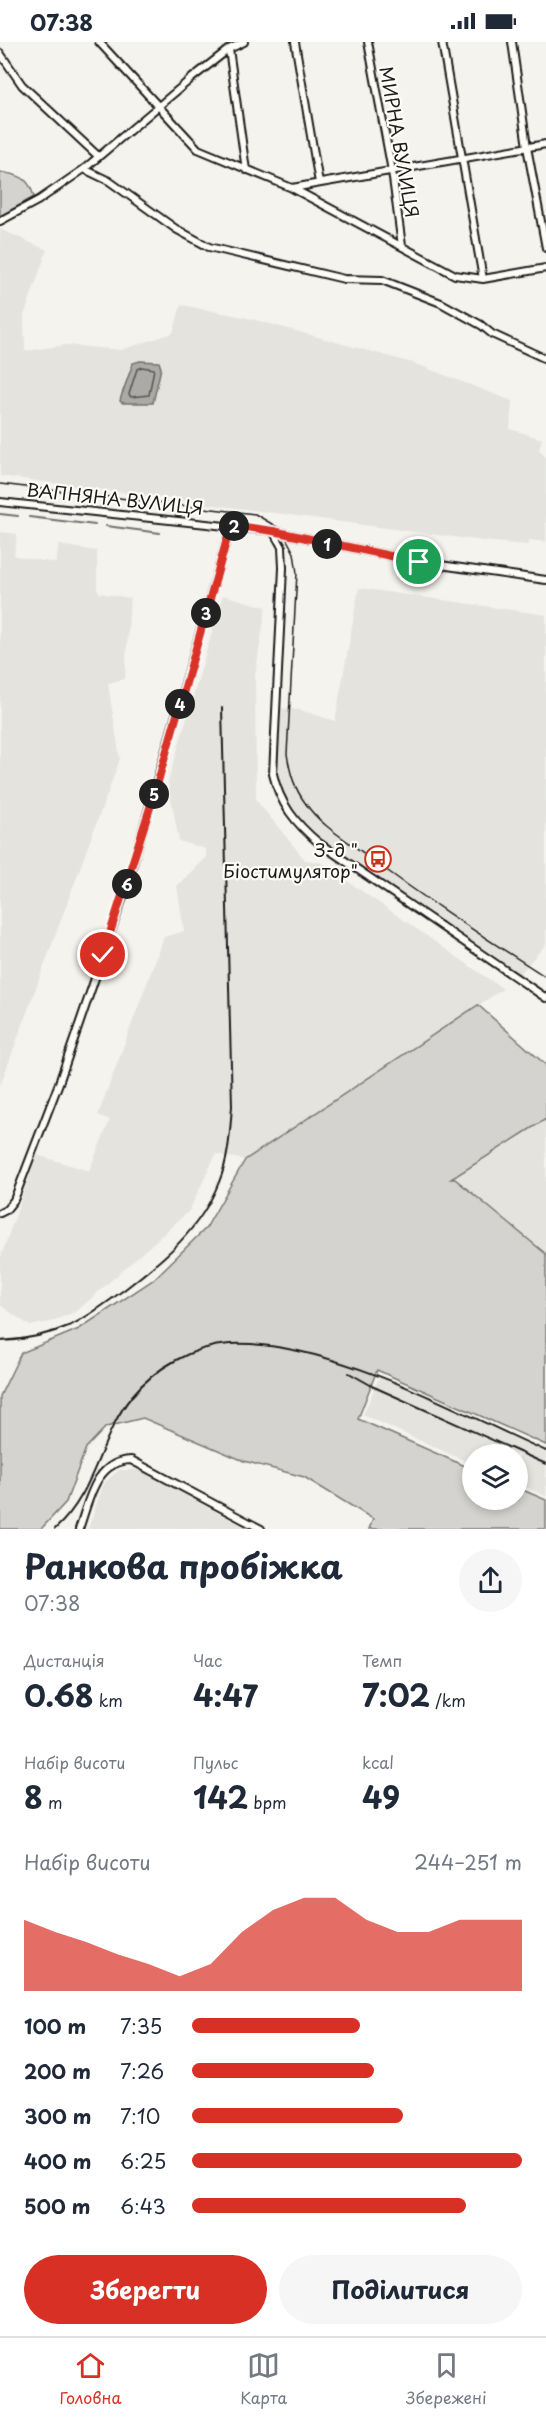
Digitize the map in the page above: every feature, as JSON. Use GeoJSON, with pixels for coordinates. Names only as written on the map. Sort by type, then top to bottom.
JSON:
{"type":"FeatureCollection","features":[{"type":"Feature","properties":{"kind":"street"},"geometry":{"type":"LineString","coordinates":[[99,42],[198,149],[292,188],[455,275],[483,279],[546,268]]}},
{"type":"Feature","properties":{"kind":"street"},"geometry":{"type":"LineString","coordinates":[[0,221],[39,200],[84,169],[229,49],[243,42]]}},
{"type":"Feature","properties":{"kind":"street"},"geometry":{"type":"LineString","coordinates":[[295,42],[319,183]]}},
{"type":"Feature","properties":{"kind":"street","name":"МИРНА ВУЛИЦЯ"},"geometry":{"type":"LineString","coordinates":[[368,42],[392,171],[402,246]]}},
{"type":"Feature","properties":{"kind":"street"},"geometry":{"type":"LineString","coordinates":[[442,42],[483,279]]}},
{"type":"Feature","properties":{"kind":"street"},"geometry":{"type":"LineString","coordinates":[[512,42],[527,147],[546,248]]}},
{"type":"Feature","properties":{"kind":"street"},"geometry":{"type":"LineString","coordinates":[[229,49],[246,170]]}},
{"type":"Feature","properties":{"kind":"street"},"geometry":{"type":"LineString","coordinates":[[0,53],[22,85],[98,156]]}},
{"type":"Feature","properties":{"kind":"street"},"geometry":{"type":"LineString","coordinates":[[292,188],[546,144]]}},
{"type":"Feature","properties":{"kind":"street"},"geometry":{"type":"LineString","coordinates":[[84,169],[109,181],[176,229],[209,247],[345,279],[382,280],[441,303],[481,325],[492,334],[546,359]]}},
{"type":"Feature","properties":{"kind":"street","name":"ВАПНЯНА ВУЛИЦЯ"},"geometry":{"type":"LineString","coordinates":[[0,501],[273,531],[419,562],[546,580]]}},
{"type":"Feature","properties":{"kind":"street"},"geometry":{"type":"LineString","coordinates":[[0,1213],[11,1206],[18,1190],[59,1083],[125,891],[231,525]]}},
{"type":"Feature","properties":{"kind":"street"},"geometry":{"type":"LineString","coordinates":[[273,531],[282,547],[283,568],[273,774],[278,796],[301,828],[319,843],[546,998]]}},
{"type":"Feature","properties":{"kind":"street"},"geometry":{"type":"LineString","coordinates":[[78,1529],[103,1470],[121,1460],[131,1460],[261,1529]]}},
{"type":"Feature","properties":{"kind":"shaded area"},"geometry":{"type":"Polygon","coordinates":[[[0,172],[22,178],[29,185],[34,197],[0,216],[0,172]]]}},
{"type":"Feature","properties":{"kind":"shaded area"},"geometry":{"type":"Polygon","coordinates":[[[0,229],[47,250],[24,316],[25,351],[66,345],[121,350],[173,333],[181,305],[244,317],[413,363],[512,401],[510,429],[542,439],[539,449],[546,458],[546,542],[529,540],[528,545],[483,541],[0,476],[0,229]]]}},
{"type":"Feature","properties":{"kind":"shaded area"},"geometry":{"type":"Polygon","coordinates":[[[0,532],[17,534],[14,555],[19,557],[56,563],[59,545],[97,551],[97,589],[100,593],[130,598],[125,679],[108,683],[120,759],[0,1086],[0,532]]]}},
{"type":"Feature","properties":{"kind":"shaded area"},"geometry":{"type":"Polygon","coordinates":[[[359,588],[546,615],[546,944],[518,976],[321,843],[303,827],[281,792],[277,773],[278,708],[300,710],[335,721],[359,588]]]}},
{"type":"Feature","properties":{"kind":"shaded area"},"geometry":{"type":"Polygon","coordinates":[[[223,595],[266,607],[255,676],[256,800],[305,860],[320,862],[503,989],[245,1160],[216,1154],[189,1211],[77,1311],[50,1322],[30,1326],[0,1305],[0,1259],[37,1155],[89,1171],[110,1120],[98,1115],[164,937],[184,931],[177,886],[206,857],[206,849],[179,841],[168,782],[223,595]]]}},
{"type":"Feature","properties":{"kind":"shaded area"},"geometry":{"type":"Polygon","coordinates":[[[478,1005],[546,1065],[546,1119],[451,1179],[455,1179],[546,1254],[546,1445],[377,1370],[358,1419],[462,1465],[462,1510],[528,1510],[528,1492],[546,1500],[546,1529],[369,1529],[373,1519],[304,1477],[244,1461],[143,1418],[106,1427],[86,1448],[66,1502],[41,1529],[0,1529],[0,1396],[21,1353],[79,1329],[153,1280],[206,1228],[245,1160],[478,1005]]]}},
{"type":"Feature","properties":{"kind":"shaded area"},"geometry":{"type":"Polygon","coordinates":[[[546,1119],[546,1256],[450,1179],[546,1119]]]}},
{"type":"Feature","properties":{"kind":"shaded area"},"geometry":{"type":"Polygon","coordinates":[[[380,1376],[546,1449],[546,1496],[528,1488],[528,1444],[462,1444],[462,1460],[363,1415],[380,1376]]]}},
{"type":"Feature","properties":{"kind":"shaded area"},"geometry":{"type":"Polygon","coordinates":[[[119,1470],[139,1470],[248,1529],[88,1529],[104,1483],[119,1470]]]}},
{"type":"Feature","properties":{"kind":"water"},"geometry":{"type":"Polygon","coordinates":[[[159,362],[161,368],[153,403],[123,403],[120,401],[121,397],[133,363],[159,362]]]}},
{"type":"Feature","properties":{"kind":"waterway"},"geometry":{"type":"LineString","coordinates":[[0,514],[18,516]]}},
{"type":"Feature","properties":{"kind":"waterway"},"geometry":{"type":"LineString","coordinates":[[29,517],[95,525]]}},
{"type":"Feature","properties":{"kind":"waterway"},"geometry":{"type":"LineString","coordinates":[[106,526],[160,533]]}},
{"type":"Feature","properties":{"kind":"tram line"},"geometry":{"type":"LineString","coordinates":[[0,484],[255,514],[282,530],[294,553],[297,573],[287,754],[298,792],[318,819],[341,837],[431,902],[546,977]]}},
{"type":"Feature","properties":{"kind":"railway"},"geometry":{"type":"LineString","coordinates":[[0,1341],[54,1332],[92,1313],[124,1290],[167,1255],[191,1229],[202,1215],[219,1182],[225,1164],[232,1106],[222,708]]}},
{"type":"Feature","properties":{"kind":"railway"},"geometry":{"type":"LineString","coordinates":[[55,1529],[80,1499],[112,1429],[132,1396],[152,1376],[176,1360],[216,1346],[230,1344],[268,1346],[308,1353],[349,1365],[433,1399],[546,1451]]}},
{"type":"Feature","properties":{"kind":"railway"},"geometry":{"type":"LineString","coordinates":[[349,1373],[374,1387],[546,1464]]}},
{"type":"Feature","properties":{"kind":"place","name":"З-д \" Біостимулятор\""},"geometry":{"type":"Point","coordinates":[378,859]}},
{"type":"Feature","properties":{"kind":"route"},"geometry":{"type":"LineString","coordinates":[[103,955],[155,792],[231,525],[273,531],[292,537],[419,562]]}}]}
